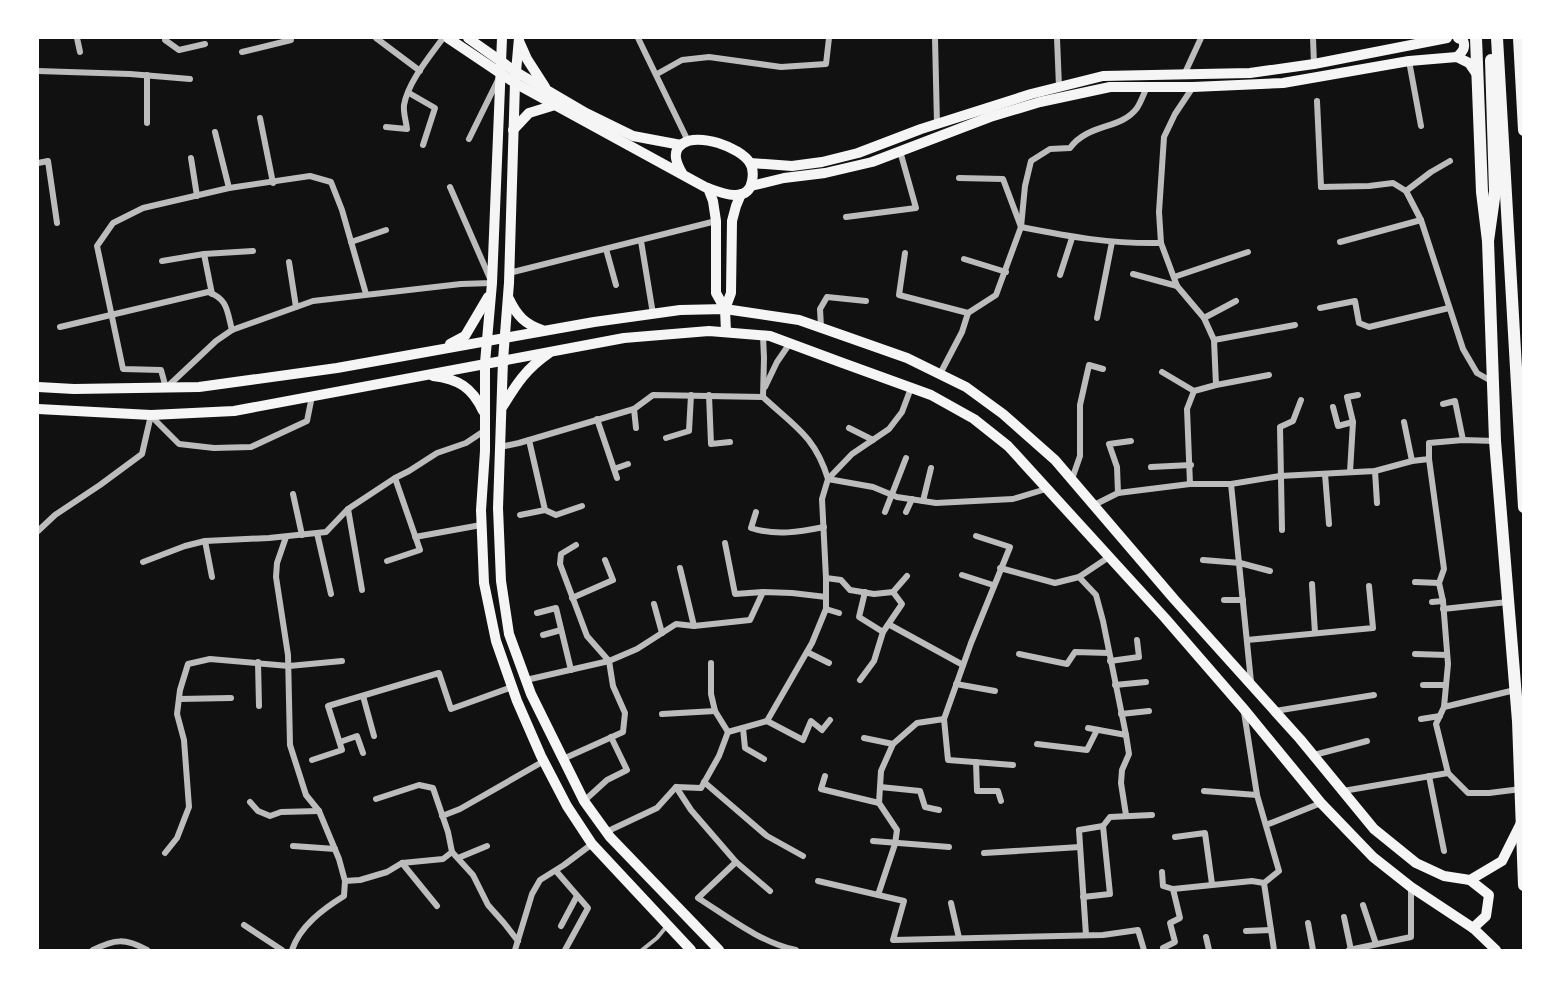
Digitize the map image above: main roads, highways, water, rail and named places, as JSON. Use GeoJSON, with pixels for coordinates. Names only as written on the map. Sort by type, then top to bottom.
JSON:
{"type":"FeatureCollection","features":[{"type":"Feature","properties":{"kind":"main road"},"geometry":{"type":"LineString","coordinates":[[448,38],[501,75],[547,90],[586,113],[633,136],[685,143]]}},
{"type":"Feature","properties":{"kind":"main road"},"geometry":{"type":"LineString","coordinates":[[468,38],[501,62],[515,78],[555,105],[708,188],[733,196],[745,193],[751,186],[753,175],[750,163]]}},
{"type":"Feature","properties":{"kind":"main road"},"geometry":{"type":"LineString","coordinates":[[502,38],[492,287],[485,363],[482,525],[484,583],[496,641],[512,687],[543,761],[567,806],[592,844],[691,951]]}},
{"type":"Feature","properties":{"kind":"main road"},"geometry":{"type":"LineString","coordinates":[[519,38],[515,78],[498,508],[501,581],[509,634],[526,680],[585,801],[606,832],[719,951]]}},
{"type":"Feature","properties":{"kind":"main road"},"geometry":{"type":"LineString","coordinates":[[519,38],[527,59],[547,90]]}},
{"type":"Feature","properties":{"kind":"main road"},"geometry":{"type":"LineString","coordinates":[[682,173],[676,161],[676,152],[685,143],[694,139],[730,148],[750,163],[792,166],[822,162],[858,153],[937,124],[1031,94],[1103,76],[1250,74],[1447,38]]}},
{"type":"Feature","properties":{"kind":"main road"},"geometry":{"type":"LineString","coordinates":[[1457,57],[1464,50],[1465,45],[1463,40],[1458,38]]}},
{"type":"Feature","properties":{"kind":"main road"},"geometry":{"type":"LineString","coordinates":[[1476,38],[1482,192],[1488,241],[1495,441],[1516,690],[1524,885]]}},
{"type":"Feature","properties":{"kind":"main road"},"geometry":{"type":"LineString","coordinates":[[1488,241],[1495,191],[1491,38]]}},
{"type":"Feature","properties":{"kind":"main road"},"geometry":{"type":"LineString","coordinates":[[1497,38],[1524,507]]}},
{"type":"Feature","properties":{"kind":"main road"},"geometry":{"type":"LineString","coordinates":[[1519,38],[1524,130]]}},
{"type":"Feature","properties":{"kind":"main road"},"geometry":{"type":"LineString","coordinates":[[751,186],[872,162],[990,117],[1040,102],[1110,87],[1193,87],[1283,83],[1409,61],[1457,57],[1469,63],[1478,76]]}},
{"type":"Feature","properties":{"kind":"main road"},"geometry":{"type":"LineString","coordinates":[[513,130],[529,113],[555,105]]}},
{"type":"Feature","properties":{"kind":"main road"},"geometry":{"type":"LineString","coordinates":[[708,188],[716,221],[716,293],[725,309]]}},
{"type":"Feature","properties":{"kind":"main road"},"geometry":{"type":"LineString","coordinates":[[726,332],[725,309],[731,293],[732,221],[741,194]]}},
{"type":"Feature","properties":{"kind":"main road"},"geometry":{"type":"LineString","coordinates":[[439,350],[465,336],[492,287]]}},
{"type":"Feature","properties":{"kind":"main road"},"geometry":{"type":"LineString","coordinates":[[508,297],[515,313],[528,325],[545,331]]}},
{"type":"Feature","properties":{"kind":"main road"},"geometry":{"type":"LineString","coordinates":[[38,387],[74,389],[199,387],[318,370],[680,310],[725,309],[799,320],[908,358],[966,387],[1003,414],[1054,460],[1275,711],[1374,829],[1416,863],[1444,876],[1470,880],[1489,895],[1486,916],[1473,928]]}},
{"type":"Feature","properties":{"kind":"main road"},"geometry":{"type":"LineString","coordinates":[[38,409],[151,415],[234,411],[624,338],[709,331],[762,336],[790,344],[931,395],[974,419],[1008,446],[1216,677],[1321,803],[1373,857],[1411,887],[1473,928],[1496,951]]}},
{"type":"Feature","properties":{"kind":"main road"},"geometry":{"type":"LineString","coordinates":[[501,409],[532,365],[552,351]]}},
{"type":"Feature","properties":{"kind":"main road"},"geometry":{"type":"LineString","coordinates":[[423,375],[451,378],[463,385],[476,397],[485,415]]}},
{"type":"Feature","properties":{"kind":"main road"},"geometry":{"type":"LineString","coordinates":[[1511,631],[1524,655]]}},
{"type":"Feature","properties":{"kind":"main road"},"geometry":{"type":"LineString","coordinates":[[1216,677],[1232,663]]}},
{"type":"Feature","properties":{"kind":"main road"},"geometry":{"type":"LineString","coordinates":[[1518,721],[1524,708]]}},
{"type":"Feature","properties":{"kind":"main road"},"geometry":{"type":"LineString","coordinates":[[1470,880],[1502,861],[1522,821]]}}]}
